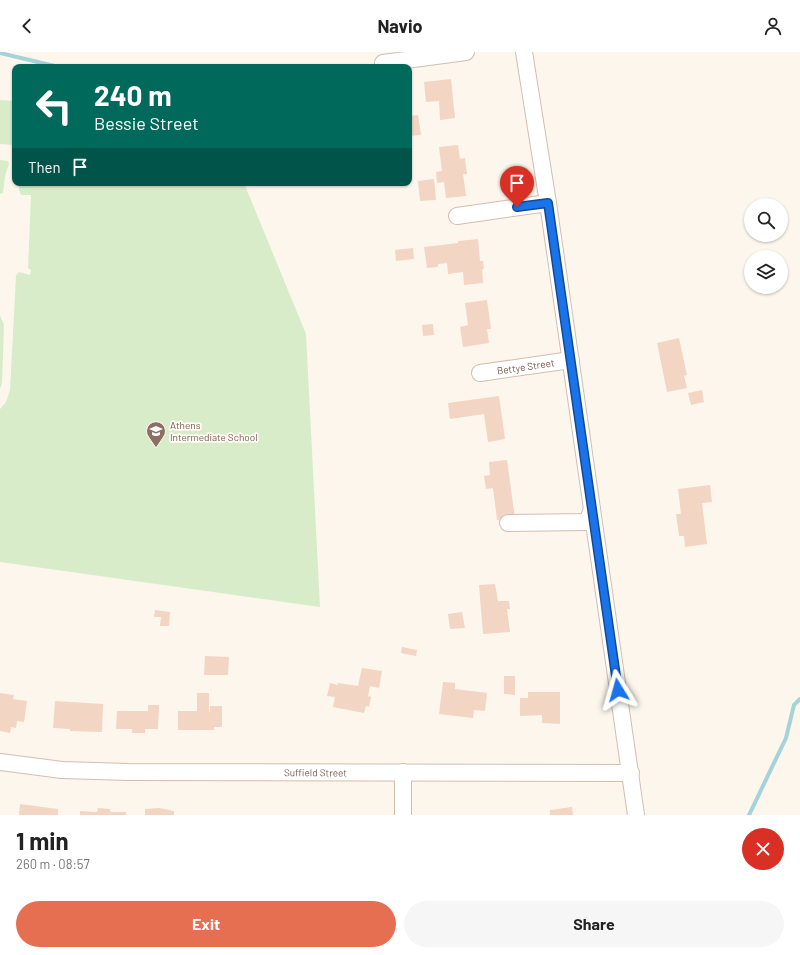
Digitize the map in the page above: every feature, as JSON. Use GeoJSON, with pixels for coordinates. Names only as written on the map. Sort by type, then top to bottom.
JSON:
{"type":"FeatureCollection","features":[{"type":"Feature","properties":{"kind":"street"},"geometry":{"type":"LineString","coordinates":[[383,63],[466,52]]}},
{"type":"Feature","properties":{"kind":"street"},"geometry":{"type":"LineString","coordinates":[[524,52],[548,203],[636,815]]}},
{"type":"Feature","properties":{"kind":"street"},"geometry":{"type":"LineString","coordinates":[[457,216],[548,203]]}},
{"type":"Feature","properties":{"kind":"street","name":"Bettye Street"},"geometry":{"type":"LineString","coordinates":[[480,373],[571,360]]}},
{"type":"Feature","properties":{"kind":"street"},"geometry":{"type":"LineString","coordinates":[[508,523],[587,522],[592,509]]}},
{"type":"Feature","properties":{"kind":"street","name":"Suffield Street"},"geometry":{"type":"LineString","coordinates":[[0,762],[62,770],[128,772],[631,773]]}},
{"type":"Feature","properties":{"kind":"street"},"geometry":{"type":"LineString","coordinates":[[403,772],[403,815]]}},
{"type":"Feature","properties":{"kind":"green space"},"geometry":{"type":"Polygon","coordinates":[[[0,100],[12,101],[12,145],[0,144],[0,100]]]}},
{"type":"Feature","properties":{"kind":"green space"},"geometry":{"type":"Polygon","coordinates":[[[0,160],[8,161],[9,164],[5,176],[3,193],[0,194],[0,160]]]}},
{"type":"Feature","properties":{"kind":"green space","name":"Athens Intermediate School"},"geometry":{"type":"Polygon","coordinates":[[[19,186],[245,186],[306,334],[320,607],[0,562],[0,409],[6,402],[10,390],[16,275],[19,272],[30,275],[31,270],[28,268],[31,195],[21,195],[19,186]]]}},
{"type":"Feature","properties":{"kind":"green space"},"geometry":{"type":"Polygon","coordinates":[[[0,315],[4,325],[2,383],[0,389],[0,315]]]}},
{"type":"Feature","properties":{"kind":"building"},"geometry":{"type":"Polygon","coordinates":[[[451,79],[455,118],[440,120],[439,101],[426,102],[424,82],[451,79]]]}},
{"type":"Feature","properties":{"kind":"building"},"geometry":{"type":"Polygon","coordinates":[[[418,115],[421,135],[412,136],[412,116],[418,115]]]}},
{"type":"Feature","properties":{"kind":"building"},"geometry":{"type":"Polygon","coordinates":[[[458,145],[460,159],[465,158],[467,174],[463,174],[466,196],[446,198],[444,182],[437,183],[436,172],[442,171],[439,147],[458,145]]]}},
{"type":"Feature","properties":{"kind":"building"},"geometry":{"type":"Polygon","coordinates":[[[434,179],[436,200],[420,201],[418,181],[434,179]]]}},
{"type":"Feature","properties":{"kind":"building"},"geometry":{"type":"Polygon","coordinates":[[[478,239],[480,261],[483,261],[484,269],[482,269],[483,283],[464,285],[463,272],[448,274],[447,263],[438,264],[438,267],[427,268],[424,247],[478,239]]]}},
{"type":"Feature","properties":{"kind":"building"},"geometry":{"type":"Polygon","coordinates":[[[413,248],[414,259],[396,261],[395,250],[413,248]]]}},
{"type":"Feature","properties":{"kind":"building"},"geometry":{"type":"Polygon","coordinates":[[[487,300],[491,329],[487,329],[489,343],[463,347],[460,327],[468,325],[465,303],[487,300]]]}},
{"type":"Feature","properties":{"kind":"building"},"geometry":{"type":"Polygon","coordinates":[[[433,324],[434,335],[423,336],[422,325],[433,324]]]}},
{"type":"Feature","properties":{"kind":"building"},"geometry":{"type":"Polygon","coordinates":[[[679,338],[687,375],[684,376],[687,388],[667,392],[657,343],[679,338]]]}},
{"type":"Feature","properties":{"kind":"building"},"geometry":{"type":"Polygon","coordinates":[[[702,390],[704,402],[691,405],[688,393],[702,390]]]}},
{"type":"Feature","properties":{"kind":"building"},"geometry":{"type":"Polygon","coordinates":[[[499,396],[505,439],[488,442],[484,414],[450,419],[448,403],[499,396]]]}},
{"type":"Feature","properties":{"kind":"building"},"geometry":{"type":"Polygon","coordinates":[[[507,460],[515,518],[497,520],[493,488],[486,489],[484,476],[490,475],[489,462],[507,460]]]}},
{"type":"Feature","properties":{"kind":"building"},"geometry":{"type":"Polygon","coordinates":[[[710,485],[712,502],[702,503],[707,544],[685,547],[684,536],[679,536],[676,514],[681,514],[678,489],[710,485]]]}},
{"type":"Feature","properties":{"kind":"building"},"geometry":{"type":"Polygon","coordinates":[[[495,584],[498,601],[509,601],[510,609],[507,609],[510,632],[483,634],[479,585],[495,584]]]}},
{"type":"Feature","properties":{"kind":"building"},"geometry":{"type":"Polygon","coordinates":[[[155,610],[170,612],[169,626],[160,626],[161,617],[154,617],[155,610]]]}},
{"type":"Feature","properties":{"kind":"building"},"geometry":{"type":"Polygon","coordinates":[[[462,612],[465,628],[450,629],[448,614],[462,612]]]}},
{"type":"Feature","properties":{"kind":"building"},"geometry":{"type":"Polygon","coordinates":[[[402,647],[417,650],[416,656],[401,653],[402,647]]]}},
{"type":"Feature","properties":{"kind":"building"},"geometry":{"type":"Polygon","coordinates":[[[205,656],[229,657],[228,675],[204,675],[205,656]]]}},
{"type":"Feature","properties":{"kind":"building"},"geometry":{"type":"Polygon","coordinates":[[[362,668],[382,671],[379,688],[370,686],[368,696],[371,697],[369,707],[366,706],[364,713],[333,707],[335,697],[327,696],[330,683],[358,686],[362,668]]]}},
{"type":"Feature","properties":{"kind":"building"},"geometry":{"type":"Polygon","coordinates":[[[504,676],[515,676],[515,695],[504,694],[504,676]]]}},
{"type":"Feature","properties":{"kind":"building"},"geometry":{"type":"Polygon","coordinates":[[[443,682],[455,683],[455,689],[487,693],[485,711],[474,710],[473,718],[439,714],[443,682]]]}},
{"type":"Feature","properties":{"kind":"building"},"geometry":{"type":"Polygon","coordinates":[[[528,692],[560,692],[560,724],[542,723],[542,715],[520,716],[520,698],[528,698],[528,692]]]}},
{"type":"Feature","properties":{"kind":"building"},"geometry":{"type":"Polygon","coordinates":[[[0,693],[14,695],[13,699],[27,701],[24,722],[17,721],[16,728],[11,727],[10,733],[0,731],[0,693]]]}},
{"type":"Feature","properties":{"kind":"building"},"geometry":{"type":"Polygon","coordinates":[[[197,693],[209,693],[209,712],[210,706],[222,706],[222,727],[214,727],[214,730],[178,730],[178,711],[197,711],[197,693]]]}},
{"type":"Feature","properties":{"kind":"building"},"geometry":{"type":"Polygon","coordinates":[[[55,701],[103,704],[102,732],[70,731],[70,729],[53,728],[55,701]]]}},
{"type":"Feature","properties":{"kind":"building"},"geometry":{"type":"Polygon","coordinates":[[[148,705],[159,705],[158,729],[145,729],[145,733],[132,733],[132,729],[116,729],[117,711],[148,711],[148,705]]]}},
{"type":"Feature","properties":{"kind":"building"},"geometry":{"type":"Polygon","coordinates":[[[20,804],[58,809],[58,815],[19,815],[20,804]]]}},
{"type":"Feature","properties":{"kind":"building"},"geometry":{"type":"Polygon","coordinates":[[[572,807],[573,815],[550,815],[550,810],[572,807]]]}},
{"type":"Feature","properties":{"kind":"building"},"geometry":{"type":"Polygon","coordinates":[[[98,808],[110,809],[110,812],[126,812],[126,815],[80,815],[80,811],[97,812],[98,808]]]}},
{"type":"Feature","properties":{"kind":"building"},"geometry":{"type":"Polygon","coordinates":[[[159,808],[174,811],[174,815],[145,815],[145,809],[159,808]]]}},
{"type":"Feature","properties":{"kind":"waterway"},"geometry":{"type":"LineString","coordinates":[[0,53],[46,64]]}},
{"type":"Feature","properties":{"kind":"waterway"},"geometry":{"type":"LineString","coordinates":[[749,815],[786,738],[794,705],[800,699]]}},
{"type":"Feature","properties":{"kind":"place","name":"Athens Intermediate School"},"geometry":{"type":"Point","coordinates":[156,448]}},
{"type":"Feature","properties":{"kind":"route"},"geometry":{"type":"LineString","coordinates":[[517,207],[548,203],[618,690]]}}]}
